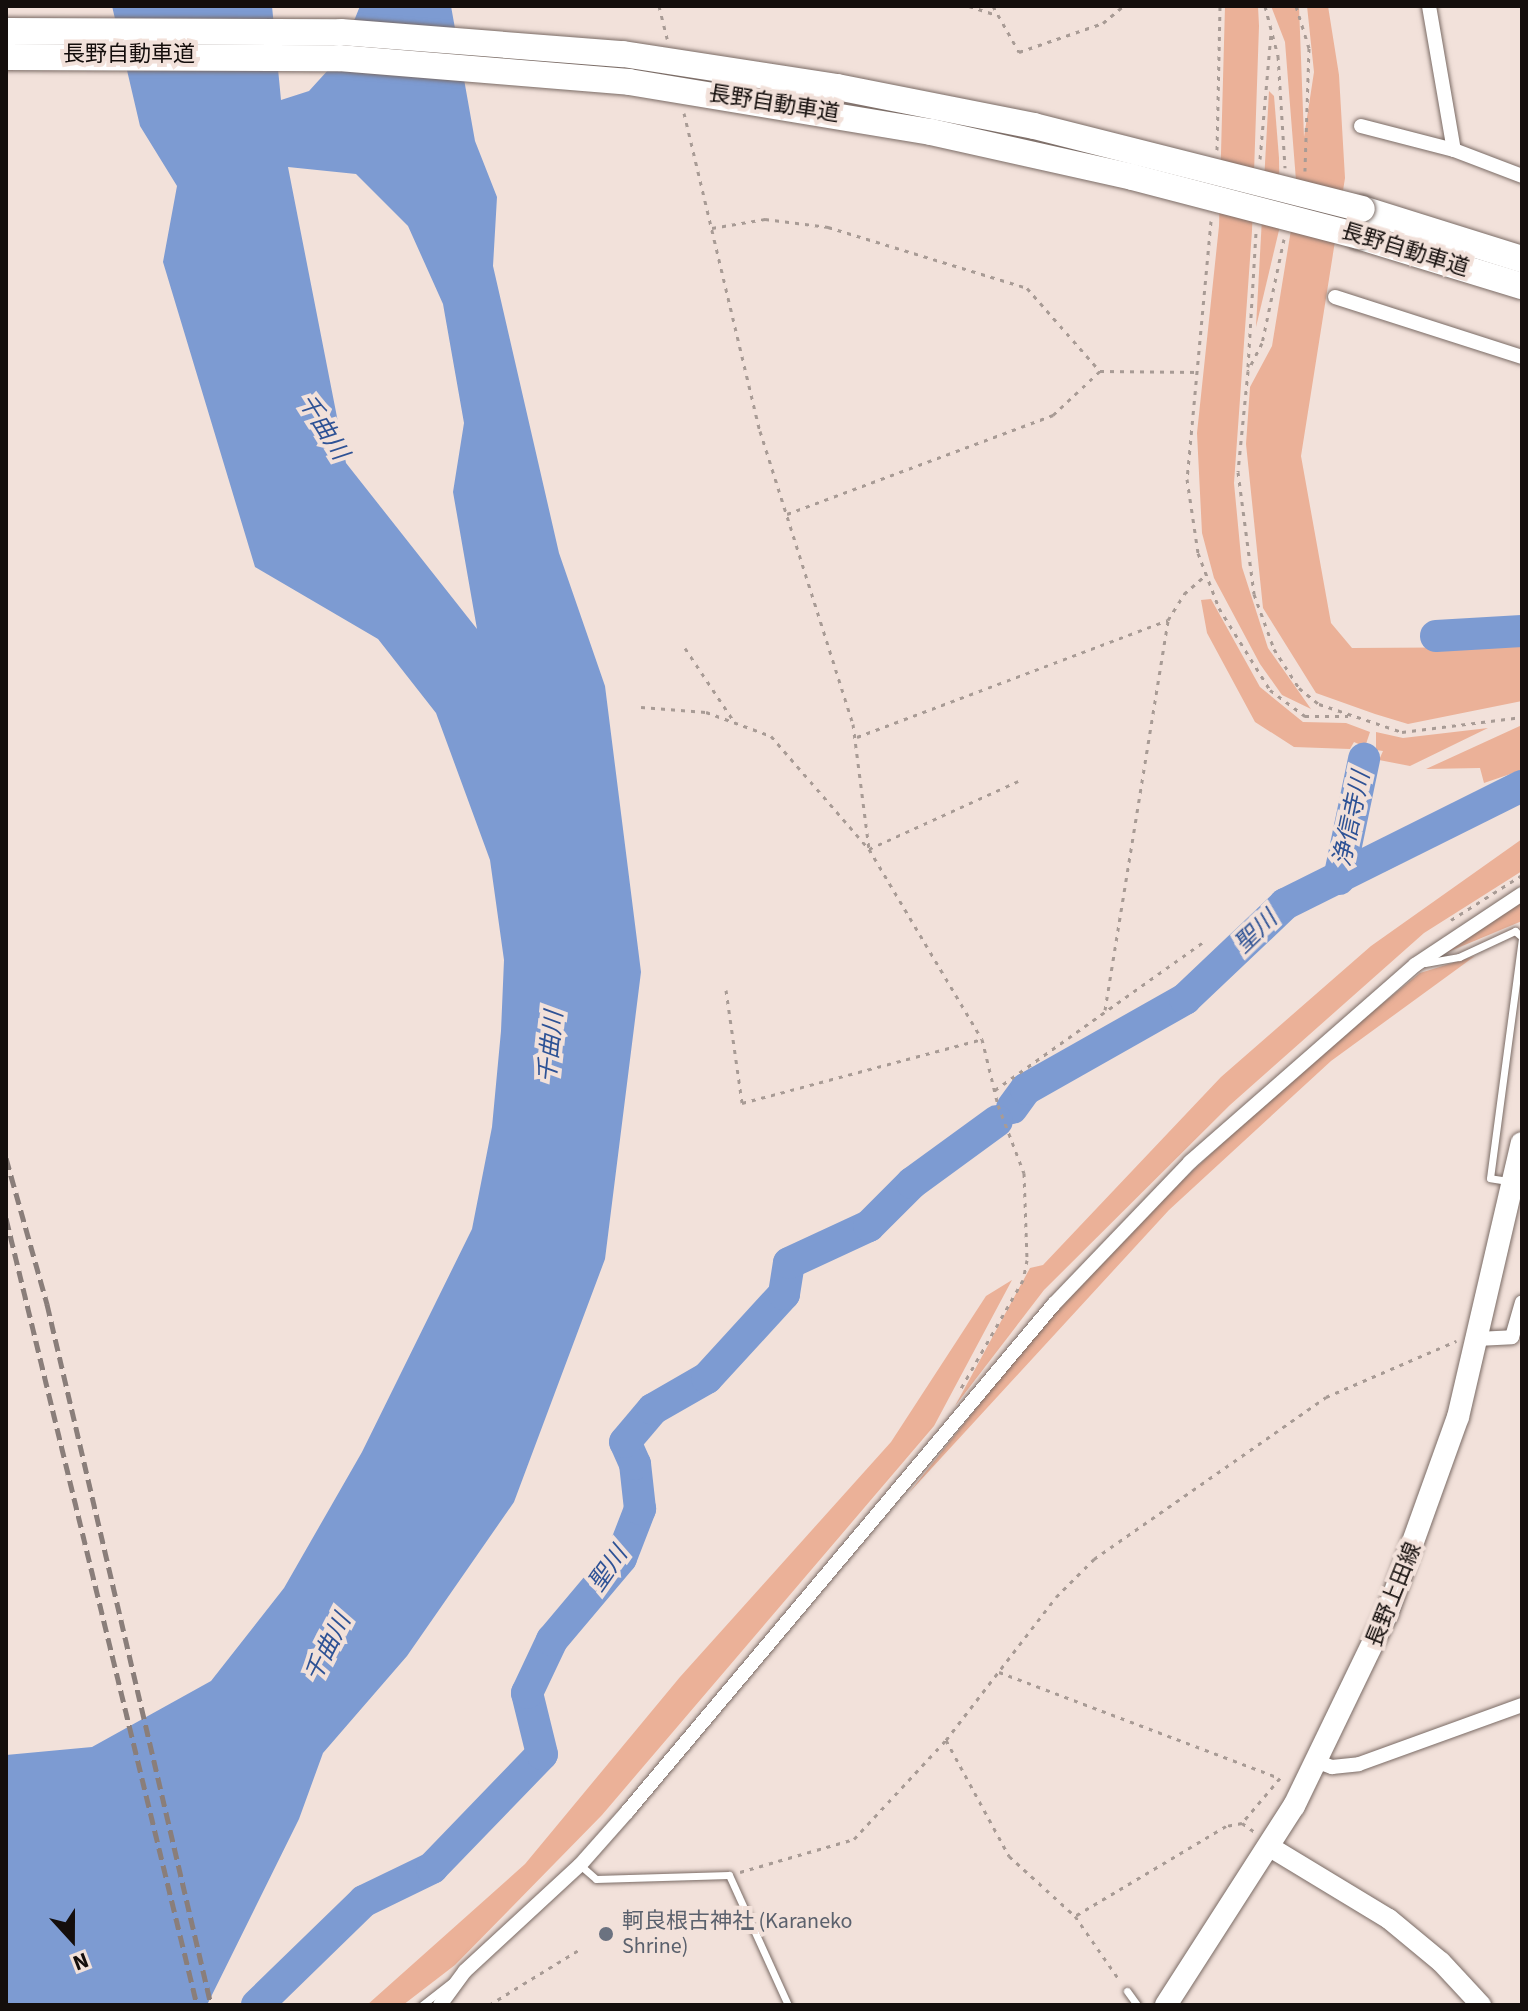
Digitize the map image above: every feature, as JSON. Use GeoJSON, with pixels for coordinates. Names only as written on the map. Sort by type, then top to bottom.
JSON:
{"type":"FeatureCollection","features":[{"type":"Feature","properties":{"kind":"highway"},"geometry":{"type":"LineString","coordinates":[[6,21],[194,22],[243,29]]}},
{"type":"Feature","properties":{"kind":"highway","name":"長野自動車道"},"geometry":{"type":"LineString","coordinates":[[6,31],[243,29],[533,44],[793,79],[1034,126],[1362,209],[1522,259]]}},
{"type":"Feature","properties":{"kind":"highway","name":"長野自動車道"},"geometry":{"type":"LineString","coordinates":[[6,57],[339,58],[629,82],[959,138],[1358,236],[1522,286]]}},
{"type":"Feature","properties":{"kind":"main road","name":"長野上田線"},"geometry":{"type":"LineString","coordinates":[[1166,2005],[1270,1847],[1318,1762],[1365,1667],[1423,1521],[1516,1194],[1522,1143]]}},
{"type":"Feature","properties":{"kind":"street"},"geometry":{"type":"LineString","coordinates":[[1429,6],[1454,150]]}},
{"type":"Feature","properties":{"kind":"street"},"geometry":{"type":"LineString","coordinates":[[1361,126],[1454,150],[1522,176]]}},
{"type":"Feature","properties":{"kind":"street"},"geometry":{"type":"LineString","coordinates":[[1335,297],[1522,357]]}},
{"type":"Feature","properties":{"kind":"street"},"geometry":{"type":"LineString","coordinates":[[440,2005],[465,1971],[580,1865],[967,1414],[1054,1304],[1190,1162],[1415,965],[1477,919],[1522,894]]}},
{"type":"Feature","properties":{"kind":"street"},"geometry":{"type":"LineString","coordinates":[[1477,1339],[1512,1337],[1522,1302]]}},
{"type":"Feature","properties":{"kind":"street"},"geometry":{"type":"LineString","coordinates":[[1318,1762],[1332,1767],[1359,1764],[1522,1705]]}},
{"type":"Feature","properties":{"kind":"street"},"geometry":{"type":"LineString","coordinates":[[1270,1847],[1389,1919],[1441,1962],[1481,2005]]}},
{"type":"Feature","properties":{"kind":"lane"},"geometry":{"type":"LineString","coordinates":[[1415,965],[1459,957],[1515,931],[1522,938],[1490,1178],[1516,1194]]}},
{"type":"Feature","properties":{"kind":"lane"},"geometry":{"type":"LineString","coordinates":[[580,1865],[596,1879],[729,1875],[788,2005]]}},
{"type":"Feature","properties":{"kind":"lane"},"geometry":{"type":"LineString","coordinates":[[422,2005],[465,1971]]}},
{"type":"Feature","properties":{"kind":"lane"},"geometry":{"type":"LineString","coordinates":[[1127,1991],[1137,2005]]}},
{"type":"Feature","properties":{"kind":"path"},"geometry":{"type":"LineString","coordinates":[[659,6],[669,49]]}},
{"type":"Feature","properties":{"kind":"path"},"geometry":{"type":"LineString","coordinates":[[969,6],[997,15]]}},
{"type":"Feature","properties":{"kind":"path"},"geometry":{"type":"LineString","coordinates":[[993,6],[1019,52],[1103,23],[1123,6]]}},
{"type":"Feature","properties":{"kind":"path"},"geometry":{"type":"LineString","coordinates":[[1216,154],[1220,6]]}},
{"type":"Feature","properties":{"kind":"path"},"geometry":{"type":"LineString","coordinates":[[1265,6],[1278,56],[1285,173]]}},
{"type":"Feature","properties":{"kind":"path"},"geometry":{"type":"LineString","coordinates":[[1296,6],[1309,48],[1305,171]]}},
{"type":"Feature","properties":{"kind":"path"},"geometry":{"type":"LineString","coordinates":[[682,106],[760,431],[856,738],[869,849]]}},
{"type":"Feature","properties":{"kind":"path"},"geometry":{"type":"LineString","coordinates":[[1212,208],[1187,479],[1198,553],[1219,608],[1270,690],[1305,716],[1352,715]]}},
{"type":"Feature","properties":{"kind":"path"},"geometry":{"type":"LineString","coordinates":[[712,228],[765,219],[828,227],[1027,288],[1100,371]]}},
{"type":"Feature","properties":{"kind":"path"},"geometry":{"type":"LineString","coordinates":[[1284,235],[1262,343],[1248,371],[1238,472],[1254,594],[1280,660],[1299,688],[1319,704],[1402,732],[1522,717]]}},
{"type":"Feature","properties":{"kind":"path"},"geometry":{"type":"LineString","coordinates":[[787,514],[1053,415],[1100,371],[1199,372]]}},
{"type":"Feature","properties":{"kind":"path"},"geometry":{"type":"LineString","coordinates":[[1105,1010],[1168,620],[1184,594],[1206,575]]}},
{"type":"Feature","properties":{"kind":"path"},"geometry":{"type":"LineString","coordinates":[[856,738],[1168,620]]}},
{"type":"Feature","properties":{"kind":"path"},"geometry":{"type":"LineString","coordinates":[[685,648],[735,723]]}},
{"type":"Feature","properties":{"kind":"path"},"geometry":{"type":"LineString","coordinates":[[641,707],[706,712],[771,736],[869,849],[982,1039],[995,1090],[1024,1173],[1027,1260],[1023,1280],[958,1394]]}},
{"type":"Feature","properties":{"kind":"path"},"geometry":{"type":"LineString","coordinates":[[869,849],[1018,781]]}},
{"type":"Feature","properties":{"kind":"path"},"geometry":{"type":"LineString","coordinates":[[995,1090],[1205,941]]}},
{"type":"Feature","properties":{"kind":"path"},"geometry":{"type":"LineString","coordinates":[[726,990],[742,1103],[982,1039]]}},
{"type":"Feature","properties":{"kind":"path"},"geometry":{"type":"LineString","coordinates":[[729,1875],[854,1839],[946,1740],[1056,1597],[1094,1559],[1213,1472],[1326,1397],[1460,1338],[1477,1339]]}},
{"type":"Feature","properties":{"kind":"path"},"geometry":{"type":"LineString","coordinates":[[999,1672],[1280,1778],[1242,1823],[1226,1826],[1075,1916]]}},
{"type":"Feature","properties":{"kind":"path"},"geometry":{"type":"LineString","coordinates":[[946,1740],[1009,1856],[1075,1916],[1127,1991]]}},
{"type":"Feature","properties":{"kind":"path"},"geometry":{"type":"LineString","coordinates":[[489,2005],[582,1948]]}},
{"type":"Feature","properties":{"kind":"shaded area"},"geometry":{"type":"Polygon","coordinates":[[[1225,6],[1258,6],[1259,26],[1252,231],[1234,483],[1242,567],[1268,648],[1311,709],[1282,695],[1260,664],[1214,578],[1202,533],[1197,433],[1219,226],[1225,6]]]}},
{"type":"Feature","properties":{"kind":"shaded area"},"geometry":{"type":"Polygon","coordinates":[[[1271,6],[1299,6],[1304,137],[1314,72],[1307,6],[1328,6],[1339,75],[1345,178],[1301,456],[1331,623],[1352,648],[1522,647],[1522,701],[1408,724],[1316,693],[1263,608],[1246,444],[1250,387],[1272,346],[1297,193],[1285,42],[1271,6]]]}},
{"type":"Feature","properties":{"kind":"shaded area"},"geometry":{"type":"Polygon","coordinates":[[[1269,91],[1274,96],[1280,226],[1256,327],[1269,91]]]}},
{"type":"Feature","properties":{"kind":"shaded area"},"geometry":{"type":"Polygon","coordinates":[[[1211,599],[1260,687],[1303,722],[1346,723],[1370,732],[1365,747],[1354,742],[1350,749],[1294,747],[1255,722],[1207,633],[1201,600],[1211,599]]]}},
{"type":"Feature","properties":{"kind":"shaded area"},"geometry":{"type":"Polygon","coordinates":[[[1522,725],[1522,770],[1484,783],[1480,768],[1426,769],[1522,725]]]}},
{"type":"Feature","properties":{"kind":"shaded area"},"geometry":{"type":"Polygon","coordinates":[[[1488,728],[1410,766],[1379,760],[1383,751],[1376,750],[1376,732],[1403,738],[1488,728]]]}},
{"type":"Feature","properties":{"kind":"shaded area"},"geometry":{"type":"Polygon","coordinates":[[[1522,839],[1522,871],[1424,933],[1230,1105],[1044,1290],[955,1406],[1030,1268],[1043,1265],[1221,1077],[1371,946],[1522,839]]]}},
{"type":"Feature","properties":{"kind":"shaded area"},"geometry":{"type":"Polygon","coordinates":[[[1522,900],[1522,921],[1436,957],[1522,900]]]}},
{"type":"Feature","properties":{"kind":"shaded area"},"geometry":{"type":"Polygon","coordinates":[[[1475,956],[1331,1061],[1169,1210],[908,1494],[1050,1316],[1168,1194],[1298,1072],[1420,973],[1475,956]]]}},
{"type":"Feature","properties":{"kind":"shaded area"},"geometry":{"type":"Polygon","coordinates":[[[1012,1280],[934,1426],[602,1815],[455,1965],[403,2005],[367,2005],[525,1864],[680,1677],[891,1442],[986,1296],[1012,1280]]]}},
{"type":"Feature","properties":{"kind":"water","name":"千曲川"},"geometry":{"type":"Polygon","coordinates":[[[112,6],[272,6],[281,100],[309,91],[339,58],[360,6],[451,6],[475,141],[497,197],[493,266],[559,553],[605,686],[641,972],[605,1259],[514,1502],[407,1656],[323,1753],[299,1819],[207,2005],[6,2005],[6,1755],[92,1747],[211,1681],[284,1588],[362,1452],[472,1229],[492,1127],[501,1031],[504,960],[490,860],[436,713],[378,639],[255,567],[163,262],[177,186],[140,126],[112,6]],[[288,167],[346,463],[477,629],[453,492],[464,423],[443,304],[408,226],[356,174],[288,167]]]}},
{"type":"Feature","properties":{"kind":"waterway","name":"浄信寺川"},"geometry":{"type":"LineString","coordinates":[[1436,636],[1522,631]]}},
{"type":"Feature","properties":{"kind":"waterway","name":"浄信寺川"},"geometry":{"type":"LineString","coordinates":[[1339,879],[1364,759]]}},
{"type":"Feature","properties":{"kind":"waterway","name":"聖川"},"geometry":{"type":"LineString","coordinates":[[1012,1108],[1026,1089],[1185,999],[1285,904],[1522,786]]}},
{"type":"Feature","properties":{"kind":"waterway","name":"聖川"},"geometry":{"type":"LineString","coordinates":[[257,2005],[364,1901],[432,1868],[542,1754],[527,1693],[552,1640],[621,1558],[640,1509],[635,1464],[625,1442],[653,1409],[707,1378],[784,1294],[789,1263],[869,1226],[912,1183],[997,1121]]}},
{"type":"Feature","properties":{"kind":"railway"},"geometry":{"type":"LineString","coordinates":[[6,1158],[47,1304],[211,2005]]}},
{"type":"Feature","properties":{"kind":"railway"},"geometry":{"type":"LineString","coordinates":[[6,1218],[197,2005]]}},
{"type":"Feature","properties":{"kind":"place","name":"軻良根古神社 (Karaneko Shrine)"},"geometry":{"type":"Point","coordinates":[606,1934]}}]}
